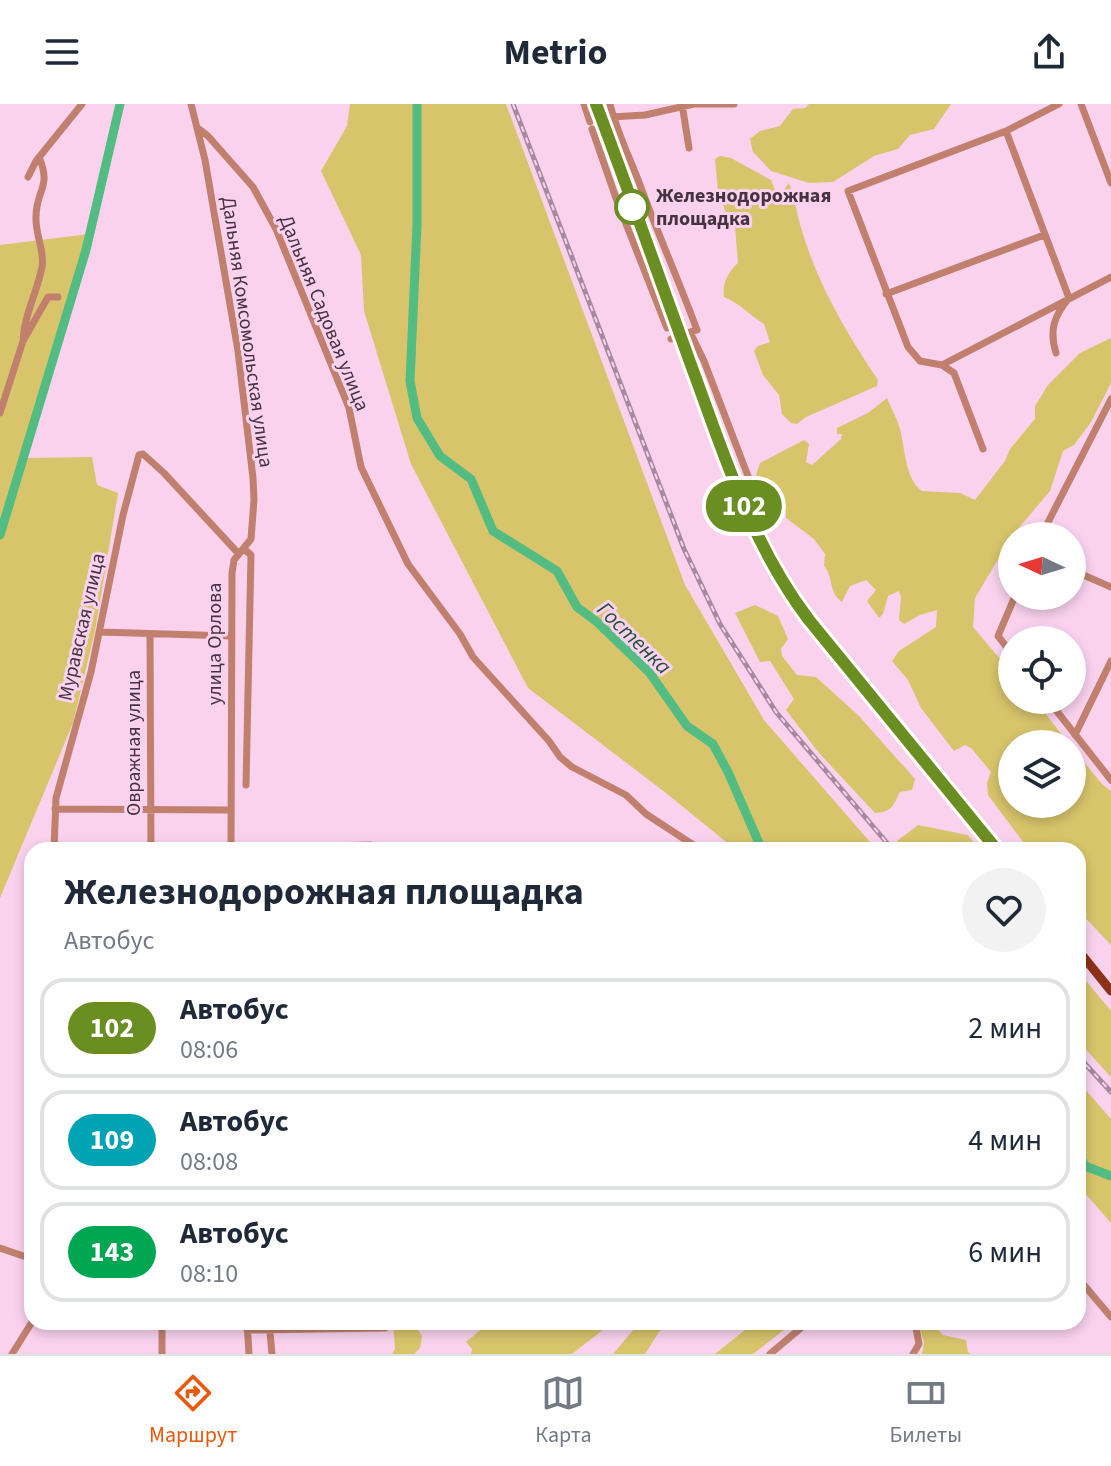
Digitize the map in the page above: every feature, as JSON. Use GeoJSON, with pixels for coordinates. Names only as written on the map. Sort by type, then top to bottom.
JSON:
{"type":"FeatureCollection","features":[{"type":"Feature","properties":{"kind":"main road"},"geometry":{"type":"LineString","coordinates":[[596,104],[671,326],[679,338],[765,554],[791,596],[848,669],[990,842]]}},
{"type":"Feature","properties":{"kind":"main road"},"geometry":{"type":"LineString","coordinates":[[1086,960],[1111,991]]}},
{"type":"Feature","properties":{"kind":"street"},"geometry":{"type":"LineString","coordinates":[[28,177],[39,157],[82,104]]}},
{"type":"Feature","properties":{"kind":"street","name":"Дальняя Садовая улица"},"geometry":{"type":"LineString","coordinates":[[191,104],[199,129],[253,187],[276,229],[349,408],[361,467],[408,564],[460,634],[473,657],[560,757],[572,767],[626,795],[646,814],[689,842]]}},
{"type":"Feature","properties":{"kind":"street"},"geometry":{"type":"LineString","coordinates":[[584,104],[617,201],[671,326]]}},
{"type":"Feature","properties":{"kind":"street"},"geometry":{"type":"LineString","coordinates":[[610,104],[697,330],[679,338],[704,361],[751,484],[764,502]]}},
{"type":"Feature","properties":{"kind":"street"},"geometry":{"type":"LineString","coordinates":[[601,118],[645,115],[682,105],[734,104]]}},
{"type":"Feature","properties":{"kind":"street"},"geometry":{"type":"LineString","coordinates":[[983,449],[954,373],[942,365],[920,361],[908,347],[848,191],[1006,131],[1059,104]]}},
{"type":"Feature","properties":{"kind":"street"},"geometry":{"type":"LineString","coordinates":[[1081,104],[1111,183]]}},
{"type":"Feature","properties":{"kind":"street"},"geometry":{"type":"LineString","coordinates":[[682,105],[689,148]]}},
{"type":"Feature","properties":{"kind":"street","name":"Дальняя Комсомольская улица"},"geometry":{"type":"LineString","coordinates":[[199,129],[238,351],[253,478],[251,539]]}},
{"type":"Feature","properties":{"kind":"street"},"geometry":{"type":"LineString","coordinates":[[1006,131],[1069,298]]}},
{"type":"Feature","properties":{"kind":"street"},"geometry":{"type":"LineString","coordinates":[[0,413],[43,263],[35,220],[46,174],[39,157]]}},
{"type":"Feature","properties":{"kind":"street"},"geometry":{"type":"LineString","coordinates":[[886,294],[1044,235]]}},
{"type":"Feature","properties":{"kind":"street"},"geometry":{"type":"LineString","coordinates":[[942,365],[1111,277]]}},
{"type":"Feature","properties":{"kind":"street"},"geometry":{"type":"LineString","coordinates":[[23,341],[48,297],[58,297]]}},
{"type":"Feature","properties":{"kind":"street"},"geometry":{"type":"LineString","coordinates":[[1056,353],[1052,328],[1057,312],[1069,298]]}},
{"type":"Feature","properties":{"kind":"street"},"geometry":{"type":"LineString","coordinates":[[1048,522],[1111,399]]}},
{"type":"Feature","properties":{"kind":"street","name":"Муравская улица"},"geometry":{"type":"LineString","coordinates":[[54,842],[55,809],[100,632],[137,458],[143,454],[241,551]]}},
{"type":"Feature","properties":{"kind":"street","name":"улица Орлова"},"geometry":{"type":"LineString","coordinates":[[231,842],[232,573],[241,551],[251,539]]}},
{"type":"Feature","properties":{"kind":"street"},"geometry":{"type":"LineString","coordinates":[[241,551],[251,555],[246,785]]}},
{"type":"Feature","properties":{"kind":"street"},"geometry":{"type":"LineString","coordinates":[[1086,576],[1111,587]]}},
{"type":"Feature","properties":{"kind":"street"},"geometry":{"type":"LineString","coordinates":[[100,632],[231,636]]}},
{"type":"Feature","properties":{"kind":"street","name":"Овражная улица"},"geometry":{"type":"LineString","coordinates":[[150,635],[151,842]]}},
{"type":"Feature","properties":{"kind":"street"},"geometry":{"type":"LineString","coordinates":[[1077,730],[1111,661]]}},
{"type":"Feature","properties":{"kind":"street"},"geometry":{"type":"LineString","coordinates":[[1059,714],[1071,730]]}},
{"type":"Feature","properties":{"kind":"street"},"geometry":{"type":"LineString","coordinates":[[230,737],[247,733]]}},
{"type":"Feature","properties":{"kind":"street"},"geometry":{"type":"LineString","coordinates":[[1086,749],[1111,780]]}},
{"type":"Feature","properties":{"kind":"street"},"geometry":{"type":"LineString","coordinates":[[55,809],[230,810]]}},
{"type":"Feature","properties":{"kind":"street"},"geometry":{"type":"LineString","coordinates":[[0,1248],[24,1256]]}},
{"type":"Feature","properties":{"kind":"street"},"geometry":{"type":"LineString","coordinates":[[1086,1287],[1111,1317]]}},
{"type":"Feature","properties":{"kind":"street"},"geometry":{"type":"LineString","coordinates":[[12,1354],[27,1330]]}},
{"type":"Feature","properties":{"kind":"street"},"geometry":{"type":"LineString","coordinates":[[162,1330],[162,1354]]}},
{"type":"Feature","properties":{"kind":"street"},"geometry":{"type":"LineString","coordinates":[[247,1330],[249,1354]]}},
{"type":"Feature","properties":{"kind":"street"},"geometry":{"type":"LineString","coordinates":[[269,1330],[272,1354]]}},
{"type":"Feature","properties":{"kind":"street"},"geometry":{"type":"LineString","coordinates":[[770,1354],[798,1330]]}},
{"type":"Feature","properties":{"kind":"street"},"geometry":{"type":"LineString","coordinates":[[913,1354],[919,1344],[916,1330]]}},
{"type":"Feature","properties":{"kind":"shaded area"},"geometry":{"type":"Polygon","coordinates":[[[350,104],[506,104],[685,585],[764,720],[870,842],[726,842],[528,688],[411,464],[364,311],[361,255],[321,171],[347,126],[350,104]]]}},
{"type":"Feature","properties":{"kind":"shaded area"},"geometry":{"type":"Polygon","coordinates":[[[809,104],[951,104],[934,129],[910,135],[898,149],[874,156],[833,182],[809,183],[771,171],[753,152],[750,139],[760,131],[780,126],[793,109],[805,108],[809,104]]]}},
{"type":"Feature","properties":{"kind":"shaded area"},"geometry":{"type":"Polygon","coordinates":[[[720,156],[731,158],[771,180],[778,197],[789,183],[800,225],[825,290],[878,380],[877,386],[806,417],[797,424],[791,423],[782,414],[779,395],[763,375],[754,351],[770,342],[764,324],[724,297],[726,278],[738,263],[735,226],[727,216],[718,191],[715,159],[720,156]]]}},
{"type":"Feature","properties":{"kind":"shaded area"},"geometry":{"type":"Polygon","coordinates":[[[89,234],[26,458],[92,457],[97,485],[118,493],[95,631],[73,723],[0,898],[0,245],[89,234]]]}},
{"type":"Feature","properties":{"kind":"shaded area"},"geometry":{"type":"Polygon","coordinates":[[[1111,338],[1111,383],[1091,422],[1074,445],[1063,451],[1050,491],[1024,522],[998,522],[998,559],[975,598],[973,627],[998,656],[998,714],[1046,714],[1058,730],[998,730],[998,808],[988,795],[987,783],[991,772],[971,748],[965,745],[954,751],[921,708],[908,680],[892,661],[899,651],[936,627],[937,610],[904,624],[899,620],[899,591],[888,596],[879,618],[867,601],[876,590],[866,580],[850,586],[842,602],[835,594],[824,566],[825,554],[814,539],[786,518],[775,491],[758,481],[756,475],[760,463],[804,440],[809,444],[806,462],[812,465],[841,439],[842,434],[837,434],[837,428],[868,413],[887,398],[899,425],[909,471],[916,486],[922,491],[960,493],[975,500],[1035,419],[1035,406],[1048,385],[1080,353],[1111,338]]]}},
{"type":"Feature","properties":{"kind":"shaded area"},"geometry":{"type":"Polygon","coordinates":[[[755,605],[778,616],[788,639],[781,649],[782,656],[797,675],[816,677],[859,716],[915,779],[912,790],[900,792],[889,810],[875,813],[819,753],[786,710],[794,699],[770,661],[760,662],[735,613],[755,605]]]}},
{"type":"Feature","properties":{"kind":"shaded area"},"geometry":{"type":"Polygon","coordinates":[[[1086,765],[1111,791],[1111,945],[1086,918],[1086,842],[1023,842],[1005,818],[1086,818],[1086,765]]]}},
{"type":"Feature","properties":{"kind":"shaded area"},"geometry":{"type":"Polygon","coordinates":[[[918,825],[968,835],[974,842],[898,842],[918,825]]]}},
{"type":"Feature","properties":{"kind":"shaded area"},"geometry":{"type":"Polygon","coordinates":[[[1086,981],[1111,1011],[1111,1077],[1086,1050],[1086,981]]]}},
{"type":"Feature","properties":{"kind":"shaded area"},"geometry":{"type":"Polygon","coordinates":[[[1086,1090],[1111,1119],[1111,1223],[1086,1194],[1086,1090]]]}},
{"type":"Feature","properties":{"kind":"shaded area"},"geometry":{"type":"Polygon","coordinates":[[[394,1330],[418,1330],[422,1336],[420,1348],[414,1354],[392,1354],[395,1349],[394,1330]]]}},
{"type":"Feature","properties":{"kind":"shaded area"},"geometry":{"type":"Polygon","coordinates":[[[480,1330],[603,1330],[572,1354],[471,1354],[472,1349],[466,1342],[480,1330]]]}},
{"type":"Feature","properties":{"kind":"shaded area"},"geometry":{"type":"Polygon","coordinates":[[[633,1330],[661,1330],[645,1354],[613,1354],[633,1330]]]}},
{"type":"Feature","properties":{"kind":"shaded area"},"geometry":{"type":"Polygon","coordinates":[[[745,1330],[784,1330],[753,1354],[715,1354],[745,1330]]]}},
{"type":"Feature","properties":{"kind":"shaded area"},"geometry":{"type":"Polygon","coordinates":[[[920,1330],[938,1330],[943,1335],[966,1340],[971,1354],[922,1354],[924,1343],[920,1330]]]}},
{"type":"Feature","properties":{"kind":"waterway"},"geometry":{"type":"LineString","coordinates":[[0,535],[86,250],[120,104]]}},
{"type":"Feature","properties":{"kind":"waterway","name":"Гостенка"},"geometry":{"type":"LineString","coordinates":[[417,104],[417,225],[410,381],[417,418],[440,456],[471,479],[493,531],[557,571],[577,607],[649,672],[687,726],[713,744],[759,842]]}},
{"type":"Feature","properties":{"kind":"waterway","name":"Гостенка"},"geometry":{"type":"LineString","coordinates":[[1086,1166],[1111,1176]]}},
{"type":"Feature","properties":{"kind":"railway"},"geometry":{"type":"LineString","coordinates":[[513,104],[684,549],[720,624],[776,712],[886,842]]}},
{"type":"Feature","properties":{"kind":"railway"},"geometry":{"type":"LineString","coordinates":[[1086,1065],[1111,1092]]}},
{"type":"Feature","properties":{"kind":"bus line","name":"102"},"geometry":{"type":"LineString","coordinates":[[596,104],[734,481],[765,554],[809,620],[990,842]]}},
{"type":"Feature","properties":{"kind":"place","name":"Железнодорожная площадка"},"geometry":{"type":"Point","coordinates":[632,207]}}]}
